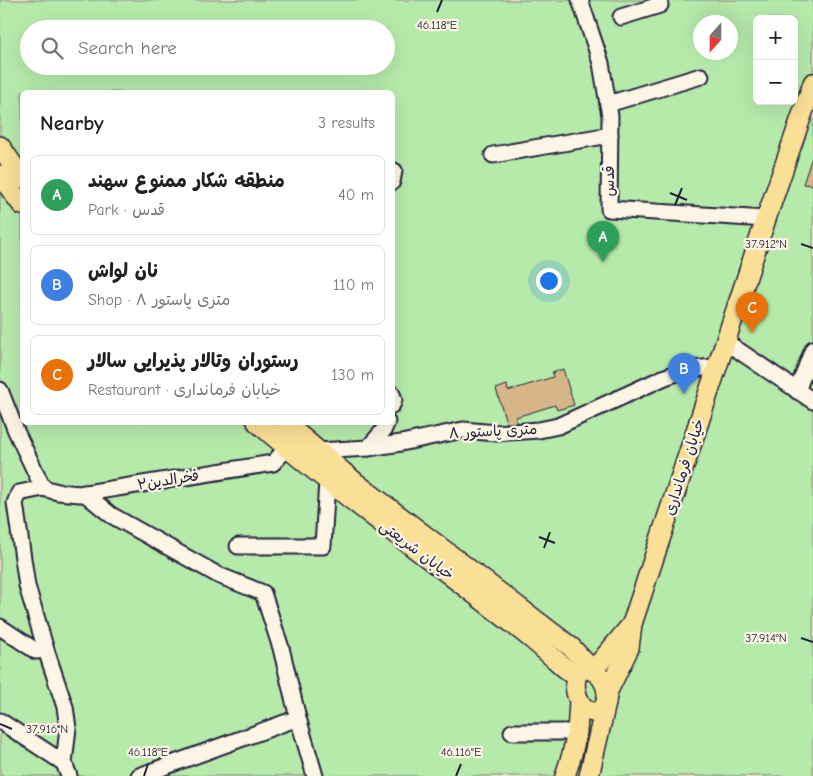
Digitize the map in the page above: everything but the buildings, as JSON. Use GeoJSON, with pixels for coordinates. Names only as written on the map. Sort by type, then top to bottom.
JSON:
{"type":"FeatureCollection","features":[{"type":"Feature","properties":{"kind":"main road","name":"خیابان فرمانداری"},"geometry":{"type":"LineString","coordinates":[[606,698],[628,648],[632,624],[813,83]]}},
{"type":"Feature","properties":{"kind":"main road"},"geometry":{"type":"LineString","coordinates":[[0,146],[15,172],[20,195]]}},
{"type":"Feature","properties":{"kind":"main road","name":"خیابان شریعتی"},"geometry":{"type":"LineString","coordinates":[[260,425],[327,481],[535,630]]}},
{"type":"Feature","properties":{"kind":"main road","name":"خیابان شریعتی"},"geometry":{"type":"LineString","coordinates":[[288,425],[535,630],[584,674]]}},
{"type":"Feature","properties":{"kind":"main road","name":"خیابان فرمانداری"},"geometry":{"type":"LineString","coordinates":[[584,674],[602,661],[632,624]]}},
{"type":"Feature","properties":{"kind":"main road"},"geometry":{"type":"LineString","coordinates":[[565,776],[577,732],[579,702],[575,685],[584,674],[601,678],[604,683],[606,698],[589,776]]}},
{"type":"Feature","properties":{"kind":"main road"},"geometry":{"type":"LineString","coordinates":[[579,702],[583,707],[592,712],[597,712],[602,709],[606,698]]}},
{"type":"Feature","properties":{"kind":"street","name":"قدس"},"geometry":{"type":"LineString","coordinates":[[580,0],[601,63],[610,116],[609,209],[766,219]]}},
{"type":"Feature","properties":{"kind":"street"},"geometry":{"type":"LineString","coordinates":[[621,17],[660,5],[658,0]]}},
{"type":"Feature","properties":{"kind":"street"},"geometry":{"type":"LineString","coordinates":[[608,104],[701,76]]}},
{"type":"Feature","properties":{"kind":"street"},"geometry":{"type":"LineString","coordinates":[[493,155],[610,135]]}},
{"type":"Feature","properties":{"kind":"street"},"geometry":{"type":"LineString","coordinates":[[726,342],[813,401]]}},
{"type":"Feature","properties":{"kind":"street"},"geometry":{"type":"LineString","coordinates":[[797,390],[813,349]]}},
{"type":"Feature","properties":{"kind":"street","name":"۸ متری پاستور"},"geometry":{"type":"LineString","coordinates":[[318,451],[368,448],[462,430],[496,433],[539,430],[558,426],[665,377],[689,369],[718,367]]}},
{"type":"Feature","properties":{"kind":"street"},"geometry":{"type":"LineString","coordinates":[[0,390],[16,431],[43,488],[19,493],[15,503],[27,586],[46,650],[66,706],[68,728],[66,769]]}},
{"type":"Feature","properties":{"kind":"street"},"geometry":{"type":"LineString","coordinates":[[368,448],[383,431],[386,425]]}},
{"type":"Feature","properties":{"kind":"street","name":"فخرالدین۲"},"geometry":{"type":"LineString","coordinates":[[43,488],[58,492],[80,494],[273,463],[287,448]]}},
{"type":"Feature","properties":{"kind":"street"},"geometry":{"type":"LineString","coordinates":[[238,546],[323,546],[327,481]]}},
{"type":"Feature","properties":{"kind":"street"},"geometry":{"type":"LineString","coordinates":[[84,493],[111,515],[218,575],[263,593],[281,648],[298,718],[315,776]]}},
{"type":"Feature","properties":{"kind":"street"},"geometry":{"type":"LineString","coordinates":[[0,627],[36,651],[46,650]]}},
{"type":"Feature","properties":{"kind":"street"},"geometry":{"type":"LineString","coordinates":[[139,776],[298,718]]}},
{"type":"Feature","properties":{"kind":"street"},"geometry":{"type":"LineString","coordinates":[[0,720],[66,769]]}},
{"type":"Feature","properties":{"kind":"street"},"geometry":{"type":"LineString","coordinates":[[512,732],[577,732]]}},
{"type":"Feature","properties":{"kind":"green space"},"geometry":{"type":"Polygon","coordinates":[[[0,0],[813,0],[813,776],[0,776],[0,0]]]}},
{"type":"Feature","properties":{"kind":"place","name":"منطقه شکار ممنوع سهند"},"geometry":{"type":"Point","coordinates":[603,262]}},
{"type":"Feature","properties":{"kind":"place","name":"رستوران وتالار پذیرایی سالار"},"geometry":{"type":"Point","coordinates":[752,333]}},
{"type":"Feature","properties":{"kind":"place","name":"نان لواش"},"geometry":{"type":"Point","coordinates":[684,394]}}]}
